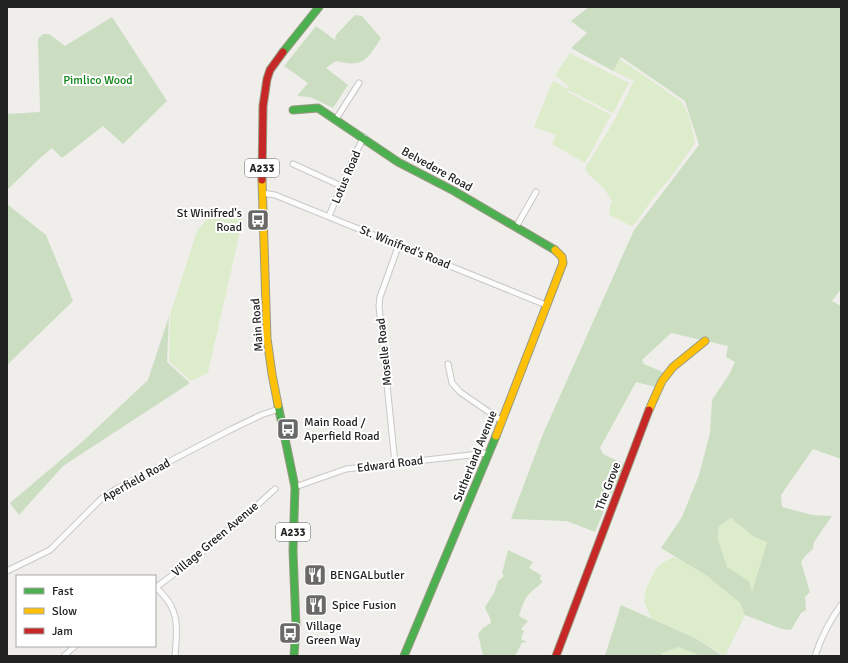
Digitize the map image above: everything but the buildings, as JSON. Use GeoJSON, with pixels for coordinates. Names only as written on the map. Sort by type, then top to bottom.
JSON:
{"type":"FeatureCollection","features":[{"type":"Feature","properties":{"kind":"street","name":"Main Road"},"geometry":{"type":"LineString","coordinates":[[294,656],[296,626],[293,551],[295,487],[272,374],[267,338],[262,193],[263,106],[267,79],[278,59],[319,7]]}},
{"type":"Feature","properties":{"kind":"street"},"geometry":{"type":"LineString","coordinates":[[336,119],[359,83]]}},
{"type":"Feature","properties":{"kind":"street","name":"Belvedere Road"},"geometry":{"type":"LineString","coordinates":[[293,110],[318,108],[398,162],[454,191],[559,253],[562,256],[563,263]]}},
{"type":"Feature","properties":{"kind":"street","name":"Lotus Road"},"geometry":{"type":"LineString","coordinates":[[329,216],[355,154],[364,138]]}},
{"type":"Feature","properties":{"kind":"street"},"geometry":{"type":"LineString","coordinates":[[293,164],[341,186]]}},
{"type":"Feature","properties":{"kind":"street"},"geometry":{"type":"LineString","coordinates":[[516,227],[536,192]]}},
{"type":"Feature","properties":{"kind":"street","name":"St. Winifred's Road"},"geometry":{"type":"LineString","coordinates":[[262,193],[275,195],[329,216],[546,305]]}},
{"type":"Feature","properties":{"kind":"street","name":"Moselle Road"},"geometry":{"type":"LineString","coordinates":[[395,463],[379,306],[380,297],[399,244]]}},
{"type":"Feature","properties":{"kind":"street","name":"Sutherland Avenue"},"geometry":{"type":"LineString","coordinates":[[404,656],[502,421],[563,263]]}},
{"type":"Feature","properties":{"kind":"street","name":"The Grove"},"geometry":{"type":"LineString","coordinates":[[556,656],[649,409],[662,381],[674,367],[705,341]]}},
{"type":"Feature","properties":{"kind":"street"},"geometry":{"type":"LineString","coordinates":[[448,364],[452,383],[460,392],[502,421]]}},
{"type":"Feature","properties":{"kind":"street","name":"Aperfield Road"},"geometry":{"type":"LineString","coordinates":[[7,571],[50,550],[101,499],[116,489],[230,430],[261,415],[279,409]]}},
{"type":"Feature","properties":{"kind":"street","name":"Edward Road"},"geometry":{"type":"LineString","coordinates":[[295,487],[346,469],[488,453]]}},
{"type":"Feature","properties":{"kind":"street","name":"Village Green Avenue"},"geometry":{"type":"LineString","coordinates":[[156,588],[243,518],[275,489]]}},
{"type":"Feature","properties":{"kind":"street"},"geometry":{"type":"LineString","coordinates":[[156,588],[169,602],[175,614],[175,656]]}},
{"type":"Feature","properties":{"kind":"street"},"geometry":{"type":"LineString","coordinates":[[815,656],[819,644],[841,605]]}},
{"type":"Feature","properties":{"kind":"street"},"geometry":{"type":"LineString","coordinates":[[64,656],[74,647]]}},
{"type":"Feature","properties":{"kind":"green space"},"geometry":{"type":"Polygon","coordinates":[[[589,7],[841,7],[841,289],[832,301],[841,306],[841,459],[813,449],[781,495],[782,507],[812,515],[832,516],[814,542],[813,549],[801,562],[810,592],[805,597],[806,610],[801,613],[791,630],[782,629],[745,615],[740,603],[706,575],[661,548],[682,517],[699,475],[710,433],[712,400],[730,373],[735,362],[726,357],[728,346],[671,333],[642,360],[644,364],[663,372],[655,387],[636,382],[600,448],[603,454],[624,464],[595,532],[567,521],[511,519],[543,434],[634,230],[699,145],[685,101],[621,57],[613,71],[571,48],[587,33],[571,21],[589,7]],[[731,518],[719,526],[718,539],[727,567],[749,581],[752,592],[767,542],[754,537],[731,518]]]}},
{"type":"Feature","properties":{"kind":"green space"},"geometry":{"type":"Polygon","coordinates":[[[355,15],[362,16],[381,38],[368,57],[358,63],[336,61],[326,68],[348,85],[333,108],[310,97],[297,96],[308,83],[284,66],[316,26],[335,40],[336,35],[355,15]]]}},
{"type":"Feature","properties":{"kind":"green space","name":"Pimlico Wood"},"geometry":{"type":"Polygon","coordinates":[[[112,17],[167,101],[123,144],[103,126],[62,158],[52,148],[7,190],[7,114],[40,112],[38,39],[43,34],[49,34],[65,46],[112,17]]]}},
{"type":"Feature","properties":{"kind":"green space"},"geometry":{"type":"Polygon","coordinates":[[[570,53],[629,83],[613,113],[568,90],[568,92],[611,115],[585,163],[552,144],[556,135],[534,127],[554,81],[568,89],[569,87],[555,75],[570,53]]]}},
{"type":"Feature","properties":{"kind":"green space"},"geometry":{"type":"Polygon","coordinates":[[[620,59],[682,102],[689,116],[695,143],[634,225],[631,226],[610,215],[609,210],[612,201],[603,187],[588,174],[585,168],[613,123],[634,81],[613,71],[620,59]]]}},
{"type":"Feature","properties":{"kind":"green space"},"geometry":{"type":"Polygon","coordinates":[[[7,204],[46,235],[73,301],[7,365],[7,204]]]}},
{"type":"Feature","properties":{"kind":"green space"},"geometry":{"type":"Polygon","coordinates":[[[216,209],[243,218],[208,373],[191,381],[169,361],[170,315],[197,231],[216,209]]]}},
{"type":"Feature","properties":{"kind":"green space"},"geometry":{"type":"Polygon","coordinates":[[[169,316],[167,362],[190,383],[63,466],[19,515],[10,503],[82,442],[148,380],[169,316]]]}},
{"type":"Feature","properties":{"kind":"green space"},"geometry":{"type":"Polygon","coordinates":[[[731,518],[754,537],[767,542],[752,593],[735,573],[727,567],[718,539],[719,526],[731,518]]]}},
{"type":"Feature","properties":{"kind":"green space"},"geometry":{"type":"Polygon","coordinates":[[[508,550],[533,562],[529,568],[541,575],[540,580],[543,581],[527,597],[519,616],[528,621],[521,629],[524,631],[521,639],[527,642],[522,643],[515,656],[483,656],[478,634],[483,628],[491,623],[485,607],[494,593],[498,581],[504,576],[502,573],[508,550]]]}},
{"type":"Feature","properties":{"kind":"green space"},"geometry":{"type":"Polygon","coordinates":[[[674,557],[706,575],[740,603],[745,615],[725,656],[695,638],[651,618],[644,601],[646,589],[657,567],[674,557]]]}},
{"type":"Feature","properties":{"kind":"green space"},"geometry":{"type":"Polygon","coordinates":[[[621,605],[695,638],[723,656],[701,656],[678,647],[662,653],[661,656],[605,656],[621,605]]]}},
{"type":"Feature","properties":{"kind":"green space"},"geometry":{"type":"Polygon","coordinates":[[[678,647],[701,656],[661,656],[661,653],[678,647]]]}},
{"type":"Feature","properties":{"kind":"traffic: fast"},"geometry":{"type":"LineString","coordinates":[[283,52],[319,7]]}},
{"type":"Feature","properties":{"kind":"traffic: fast"},"geometry":{"type":"LineString","coordinates":[[293,110],[318,108],[398,162],[454,191],[555,250]]}},
{"type":"Feature","properties":{"kind":"traffic: fast"},"geometry":{"type":"LineString","coordinates":[[278,405],[295,487],[293,551],[296,626],[294,656]]}},
{"type":"Feature","properties":{"kind":"traffic: fast"},"geometry":{"type":"LineString","coordinates":[[404,656],[496,436]]}},
{"type":"Feature","properties":{"kind":"traffic: slow"},"geometry":{"type":"LineString","coordinates":[[262,180],[267,338],[278,405]]}},
{"type":"Feature","properties":{"kind":"traffic: slow"},"geometry":{"type":"LineString","coordinates":[[496,436],[563,263],[562,257],[555,250]]}},
{"type":"Feature","properties":{"kind":"traffic: slow"},"geometry":{"type":"LineString","coordinates":[[649,410],[662,381],[673,367],[705,341]]}},
{"type":"Feature","properties":{"kind":"traffic: jam"},"geometry":{"type":"LineString","coordinates":[[262,180],[263,106],[267,79],[270,70],[283,52]]}},
{"type":"Feature","properties":{"kind":"traffic: jam"},"geometry":{"type":"LineString","coordinates":[[556,656],[649,410]]}},
{"type":"Feature","properties":{"kind":"place","name":"St Winifred's Road"},"geometry":{"type":"Point","coordinates":[258,220]}},
{"type":"Feature","properties":{"kind":"place","name":"Main Road / Aperfield Road"},"geometry":{"type":"Point","coordinates":[288,429]}},
{"type":"Feature","properties":{"kind":"place","name":"BENGALbutler"},"geometry":{"type":"Point","coordinates":[315,575]}},
{"type":"Feature","properties":{"kind":"place","name":"Spice Fusion"},"geometry":{"type":"Point","coordinates":[316,605]}},
{"type":"Feature","properties":{"kind":"place","name":"Village Green Way"},"geometry":{"type":"Point","coordinates":[290,633]}}]}
